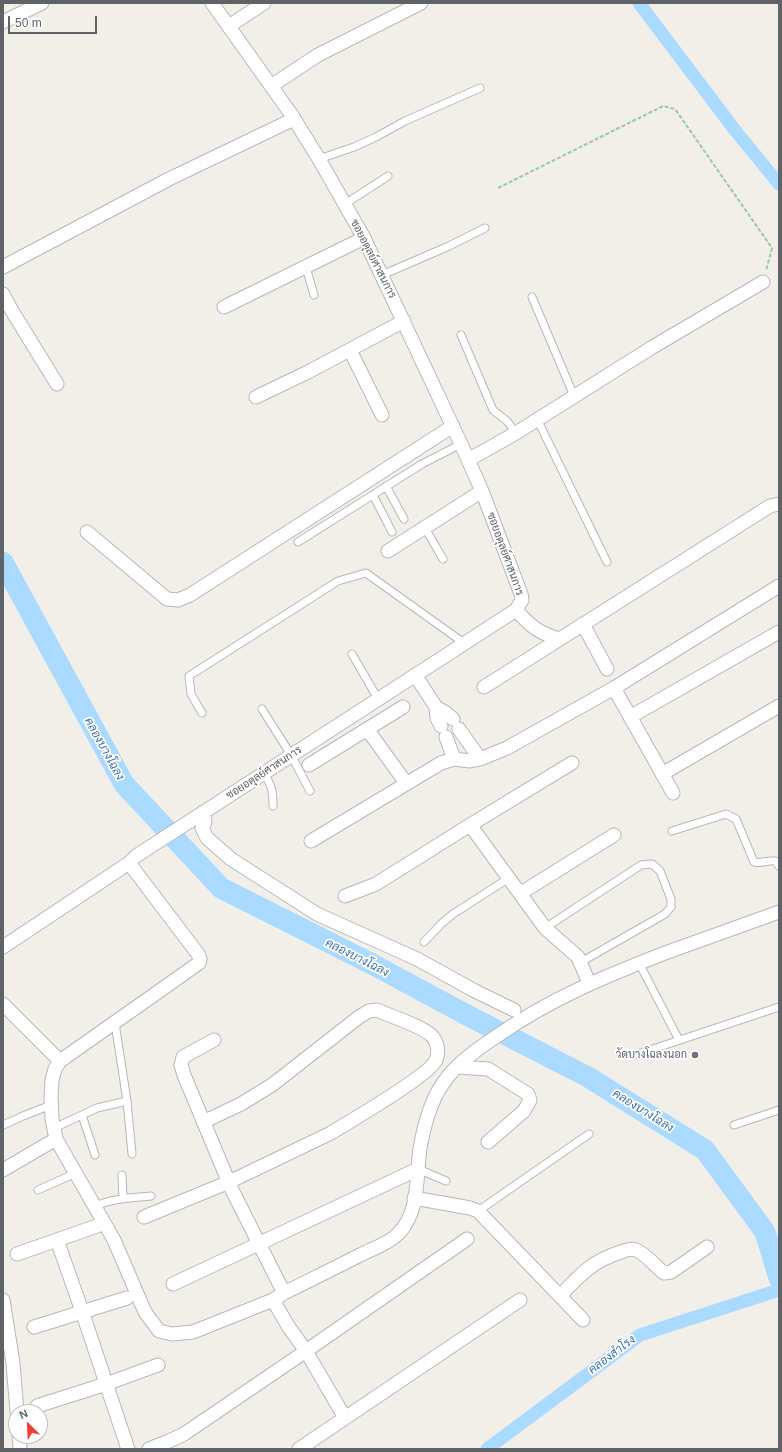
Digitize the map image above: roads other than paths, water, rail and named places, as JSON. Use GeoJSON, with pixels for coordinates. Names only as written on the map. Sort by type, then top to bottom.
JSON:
{"type":"FeatureCollection","features":[{"type":"Feature","properties":{"kind":"street"},"geometry":{"type":"LineString","coordinates":[[3,22],[42,3]]}},
{"type":"Feature","properties":{"kind":"street","name":"ซอยอดุลย์ศาสนการ"},"geometry":{"type":"LineString","coordinates":[[3,947],[202,813],[516,610],[522,600],[482,491],[364,238],[319,159],[294,119],[212,3]]}},
{"type":"Feature","properties":{"kind":"street"},"geometry":{"type":"LineString","coordinates":[[229,26],[264,3]]}},
{"type":"Feature","properties":{"kind":"street"},"geometry":{"type":"LineString","coordinates":[[271,86],[318,55],[421,3]]}},
{"type":"Feature","properties":{"kind":"street"},"geometry":{"type":"LineString","coordinates":[[3,267],[169,179],[294,119]]}},
{"type":"Feature","properties":{"kind":"street"},"geometry":{"type":"LineString","coordinates":[[224,307],[364,238]]}},
{"type":"Feature","properties":{"kind":"street"},"geometry":{"type":"LineString","coordinates":[[468,460],[516,433],[574,396],[763,282]]}},
{"type":"Feature","properties":{"kind":"street"},"geometry":{"type":"LineString","coordinates":[[3,294],[57,384]]}},
{"type":"Feature","properties":{"kind":"street"},"geometry":{"type":"LineString","coordinates":[[256,397],[404,321]]}},
{"type":"Feature","properties":{"kind":"street"},"geometry":{"type":"LineString","coordinates":[[350,350],[382,415]]}},
{"type":"Feature","properties":{"kind":"street"},"geometry":{"type":"LineString","coordinates":[[87,532],[167,599],[178,600],[190,595],[453,426]]}},
{"type":"Feature","properties":{"kind":"street"},"geometry":{"type":"LineString","coordinates":[[388,551],[482,491]]}},
{"type":"Feature","properties":{"kind":"street"},"geometry":{"type":"LineString","coordinates":[[484,687],[770,506],[779,504]]}},
{"type":"Feature","properties":{"kind":"street"},"geometry":{"type":"LineString","coordinates":[[311,841],[441,763],[454,759],[470,761],[480,760],[507,748],[614,688],[779,586]]}},
{"type":"Feature","properties":{"kind":"street"},"geometry":{"type":"LineString","coordinates":[[516,610],[534,629],[559,640]]}},
{"type":"Feature","properties":{"kind":"street"},"geometry":{"type":"LineString","coordinates":[[583,624],[607,669]]}},
{"type":"Feature","properties":{"kind":"street"},"geometry":{"type":"LineString","coordinates":[[630,717],[779,632]]}},
{"type":"Feature","properties":{"kind":"street"},"geometry":{"type":"LineString","coordinates":[[414,675],[436,707],[446,713],[456,724],[480,760]]}},
{"type":"Feature","properties":{"kind":"street"},"geometry":{"type":"LineString","coordinates":[[614,688],[672,793]]}},
{"type":"Feature","properties":{"kind":"street"},"geometry":{"type":"LineString","coordinates":[[662,774],[779,706]]}},
{"type":"Feature","properties":{"kind":"street"},"geometry":{"type":"LineString","coordinates":[[310,764],[403,707]]}},
{"type":"Feature","properties":{"kind":"street"},"geometry":{"type":"LineString","coordinates":[[436,707],[437,718],[454,759]]}},
{"type":"Feature","properties":{"kind":"street"},"geometry":{"type":"LineString","coordinates":[[367,729],[406,783]]}},
{"type":"Feature","properties":{"kind":"street"},"geometry":{"type":"LineString","coordinates":[[345,896],[376,884],[470,825],[572,764]]}},
{"type":"Feature","properties":{"kind":"street"},"geometry":{"type":"LineString","coordinates":[[202,813],[205,819],[202,828],[207,838],[231,859],[317,914],[418,959],[514,1010]]}},
{"type":"Feature","properties":{"kind":"street"},"geometry":{"type":"LineString","coordinates":[[470,825],[546,928],[578,957],[589,983]]}},
{"type":"Feature","properties":{"kind":"street"},"geometry":{"type":"LineString","coordinates":[[521,893],[614,835]]}},
{"type":"Feature","properties":{"kind":"street"},"geometry":{"type":"LineString","coordinates":[[132,860],[198,954],[200,959],[199,964],[60,1061],[55,1069],[52,1080],[51,1105],[55,1133],[114,1240],[145,1312],[159,1331],[172,1334],[193,1332],[273,1300],[284,1292],[397,1235],[406,1224],[414,1208],[418,1169],[426,1122],[434,1099],[440,1088],[470,1055],[511,1026],[550,1003],[589,983],[639,963],[779,912]]}},
{"type":"Feature","properties":{"kind":"street"},"geometry":{"type":"LineString","coordinates":[[3,1004],[60,1061]]}},
{"type":"Feature","properties":{"kind":"street"},"geometry":{"type":"LineString","coordinates":[[144,1217],[229,1182],[331,1133],[404,1088],[432,1065],[436,1060],[438,1050],[436,1041],[431,1035],[423,1030],[377,1010],[369,1011],[358,1017],[272,1085],[241,1104],[203,1122]]}},
{"type":"Feature","properties":{"kind":"street"},"geometry":{"type":"LineString","coordinates":[[214,1040],[183,1057],[181,1065],[203,1122],[229,1182],[284,1292]]}},
{"type":"Feature","properties":{"kind":"street"},"geometry":{"type":"LineString","coordinates":[[457,1068],[488,1069],[528,1094],[530,1100],[524,1111],[488,1142]]}},
{"type":"Feature","properties":{"kind":"street"},"geometry":{"type":"LineString","coordinates":[[3,1170],[55,1133]]}},
{"type":"Feature","properties":{"kind":"street"},"geometry":{"type":"LineString","coordinates":[[173,1284],[418,1169]]}},
{"type":"Feature","properties":{"kind":"street"},"geometry":{"type":"LineString","coordinates":[[414,1198],[470,1208],[478,1211],[583,1320]]}},
{"type":"Feature","properties":{"kind":"street"},"geometry":{"type":"LineString","coordinates":[[17,1254],[97,1226]]}},
{"type":"Feature","properties":{"kind":"street"},"geometry":{"type":"LineString","coordinates":[[149,1449],[184,1434],[467,1239]]}},
{"type":"Feature","properties":{"kind":"street"},"geometry":{"type":"LineString","coordinates":[[56,1240],[82,1311],[128,1449]]}},
{"type":"Feature","properties":{"kind":"street"},"geometry":{"type":"LineString","coordinates":[[560,1296],[586,1270],[605,1257],[629,1250],[636,1250],[641,1252],[664,1274],[671,1272],[707,1247]]}},
{"type":"Feature","properties":{"kind":"street"},"geometry":{"type":"LineString","coordinates":[[34,1327],[127,1298]]}},
{"type":"Feature","properties":{"kind":"street"},"geometry":{"type":"LineString","coordinates":[[3,1300],[13,1364],[16,1404]]}},
{"type":"Feature","properties":{"kind":"street"},"geometry":{"type":"LineString","coordinates":[[273,1300],[288,1326],[306,1351],[345,1418]]}},
{"type":"Feature","properties":{"kind":"street"},"geometry":{"type":"LineString","coordinates":[[299,1449],[520,1300]]}},
{"type":"Feature","properties":{"kind":"street"},"geometry":{"type":"LineString","coordinates":[[43,1404],[106,1384],[158,1365]]}},
{"type":"Feature","properties":{"kind":"lane"},"geometry":{"type":"LineString","coordinates":[[319,159],[362,144],[405,121],[480,88]]}},
{"type":"Feature","properties":{"kind":"lane"},"geometry":{"type":"LineString","coordinates":[[345,204],[388,176]]}},
{"type":"Feature","properties":{"kind":"lane"},"geometry":{"type":"LineString","coordinates":[[382,275],[449,246],[485,228]]}},
{"type":"Feature","properties":{"kind":"lane"},"geometry":{"type":"LineString","coordinates":[[306,267],[314,295]]}},
{"type":"Feature","properties":{"kind":"lane"},"geometry":{"type":"LineString","coordinates":[[532,297],[574,396]]}},
{"type":"Feature","properties":{"kind":"lane"},"geometry":{"type":"LineString","coordinates":[[461,335],[493,410],[507,421],[516,433]]}},
{"type":"Feature","properties":{"kind":"lane"},"geometry":{"type":"LineString","coordinates":[[537,419],[606,562]]}},
{"type":"Feature","properties":{"kind":"lane"},"geometry":{"type":"LineString","coordinates":[[298,542],[429,459],[461,444]]}},
{"type":"Feature","properties":{"kind":"lane"},"geometry":{"type":"LineString","coordinates":[[386,486],[404,519]]}},
{"type":"Feature","properties":{"kind":"lane"},"geometry":{"type":"LineString","coordinates":[[373,495],[392,532]]}},
{"type":"Feature","properties":{"kind":"lane"},"geometry":{"type":"LineString","coordinates":[[425,528],[443,559]]}},
{"type":"Feature","properties":{"kind":"lane"},"geometry":{"type":"LineString","coordinates":[[202,712],[191,694],[189,676],[338,581],[366,573],[464,643]]}},
{"type":"Feature","properties":{"kind":"lane"},"geometry":{"type":"LineString","coordinates":[[352,654],[378,699]]}},
{"type":"Feature","properties":{"kind":"lane"},"geometry":{"type":"LineString","coordinates":[[262,709],[291,755],[310,791]]}},
{"type":"Feature","properties":{"kind":"lane"},"geometry":{"type":"LineString","coordinates":[[264,773],[272,787],[273,806]]}},
{"type":"Feature","properties":{"kind":"lane"},"geometry":{"type":"LineString","coordinates":[[672,831],[726,814],[731,815],[736,819],[754,862],[775,860],[779,866]]}},
{"type":"Feature","properties":{"kind":"lane"},"geometry":{"type":"LineString","coordinates":[[546,928],[641,865],[652,864],[660,871],[671,898],[671,907],[665,914],[581,962]]}},
{"type":"Feature","properties":{"kind":"lane"},"geometry":{"type":"LineString","coordinates":[[424,942],[441,924],[454,914],[509,878]]}},
{"type":"Feature","properties":{"kind":"lane"},"geometry":{"type":"LineString","coordinates":[[639,963],[679,1040]]}},
{"type":"Feature","properties":{"kind":"lane"},"geometry":{"type":"LineString","coordinates":[[638,1054],[779,1007]]}},
{"type":"Feature","properties":{"kind":"lane"},"geometry":{"type":"LineString","coordinates":[[115,1023],[127,1101],[132,1154]]}},
{"type":"Feature","properties":{"kind":"lane"},"geometry":{"type":"LineString","coordinates":[[55,1133],[82,1115],[97,1108],[127,1101]]}},
{"type":"Feature","properties":{"kind":"lane"},"geometry":{"type":"LineString","coordinates":[[3,1125],[51,1105]]}},
{"type":"Feature","properties":{"kind":"lane"},"geometry":{"type":"LineString","coordinates":[[734,1125],[779,1110]]}},
{"type":"Feature","properties":{"kind":"lane"},"geometry":{"type":"LineString","coordinates":[[82,1115],[95,1155]]}},
{"type":"Feature","properties":{"kind":"lane"},"geometry":{"type":"LineString","coordinates":[[478,1211],[589,1134]]}},
{"type":"Feature","properties":{"kind":"lane"},"geometry":{"type":"LineString","coordinates":[[418,1169],[446,1181]]}},
{"type":"Feature","properties":{"kind":"lane"},"geometry":{"type":"LineString","coordinates":[[38,1190],[76,1173]]}},
{"type":"Feature","properties":{"kind":"lane"},"geometry":{"type":"LineString","coordinates":[[122,1175],[123,1198]]}},
{"type":"Feature","properties":{"kind":"lane"},"geometry":{"type":"LineString","coordinates":[[96,1206],[123,1198],[151,1196]]}},
{"type":"Feature","properties":{"kind":"waterway"},"geometry":{"type":"LineString","coordinates":[[639,3],[734,129],[779,184]]}},
{"type":"Feature","properties":{"kind":"waterway","name":"คลองบางโฉลง"},"geometry":{"type":"LineString","coordinates":[[3,562],[124,784],[221,888],[372,964],[463,1013],[588,1077],[705,1150],[765,1232],[779,1278]]}},
{"type":"Feature","properties":{"kind":"waterway","name":"คลองสำโรง"},"geometry":{"type":"LineString","coordinates":[[487,1449],[640,1335],[779,1290]]}},
{"type":"Feature","properties":{"kind":"place","name":"วัดบางโฉลงนอก"},"geometry":{"type":"Point","coordinates":[695,1055]}}]}
